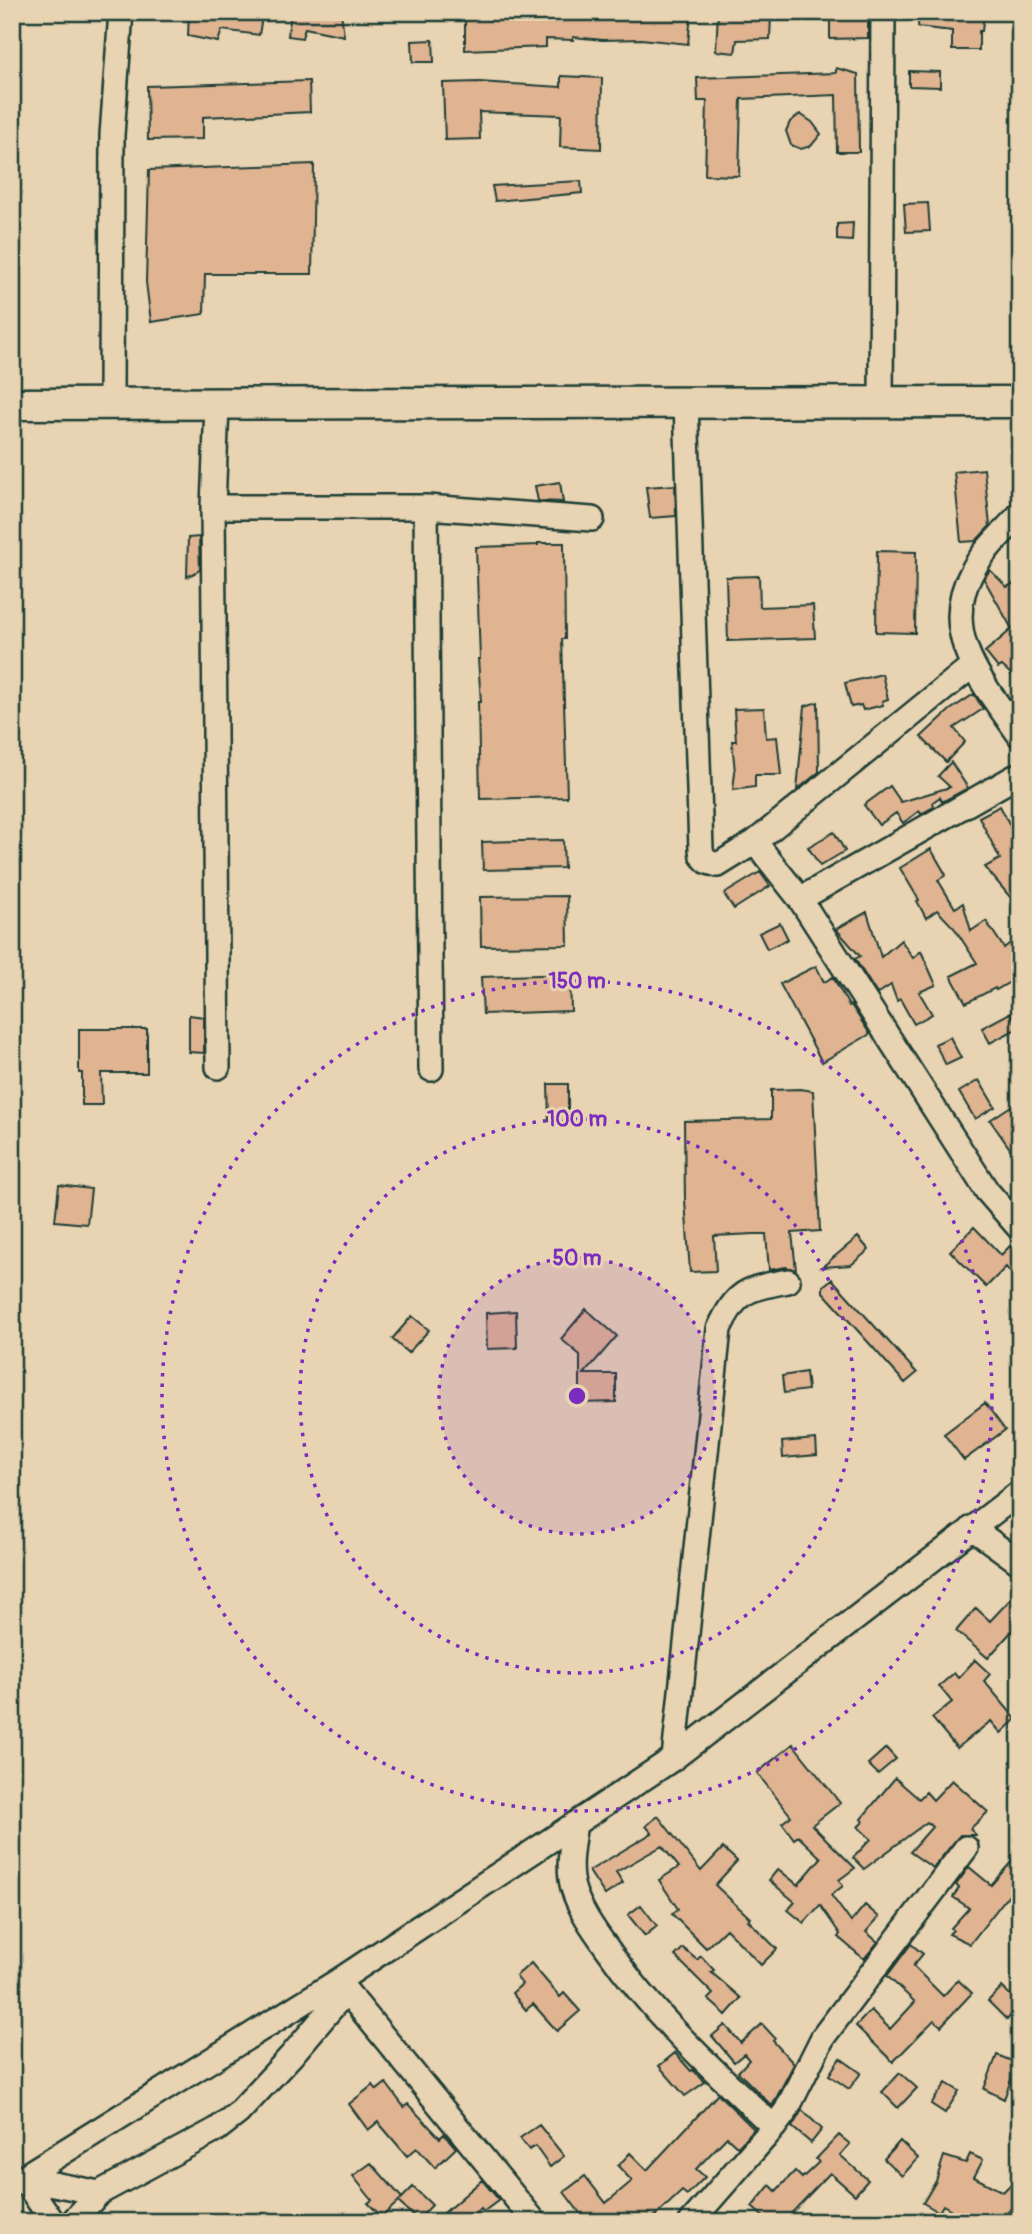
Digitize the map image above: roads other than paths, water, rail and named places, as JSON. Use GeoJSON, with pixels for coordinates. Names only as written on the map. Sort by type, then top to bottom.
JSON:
{"type":"FeatureCollection","features":[{"type":"Feature","properties":{"kind":"main road"},"geometry":{"type":"LineString","coordinates":[[12,404],[1020,402]]}},
{"type":"Feature","properties":{"kind":"street"},"geometry":{"type":"LineString","coordinates":[[111,403],[112,135],[121,12]]}},
{"type":"Feature","properties":{"kind":"street"},"geometry":{"type":"LineString","coordinates":[[881,402],[883,12]]}},
{"type":"Feature","properties":{"kind":"street"},"geometry":{"type":"LineString","coordinates":[[686,403],[702,856],[708,862],[718,865],[755,842],[972,666]]}},
{"type":"Feature","properties":{"kind":"street"},"geometry":{"type":"LineString","coordinates":[[217,405],[213,507],[218,1067]]}},
{"type":"Feature","properties":{"kind":"street"},"geometry":{"type":"LineString","coordinates":[[213,507],[426,507],[592,519]]}},
{"type":"Feature","properties":{"kind":"street"},"geometry":{"type":"LineString","coordinates":[[426,507],[431,1069]]}},
{"type":"Feature","properties":{"kind":"street"},"geometry":{"type":"LineString","coordinates":[[1020,514],[972,571],[959,602],[959,628],[972,666],[1020,737]]}},
{"type":"Feature","properties":{"kind":"street"},"geometry":{"type":"LineString","coordinates":[[800,899],[1020,774]]}},
{"type":"Feature","properties":{"kind":"street"},"geometry":{"type":"LineString","coordinates":[[755,842],[800,899],[987,1191],[1020,1229]]}},
{"type":"Feature","properties":{"kind":"street"},"geometry":{"type":"LineString","coordinates":[[674,1758],[719,1329],[730,1305],[753,1288],[788,1281]]}},
{"type":"Feature","properties":{"kind":"street"},"geometry":{"type":"LineString","coordinates":[[17,2181],[342,1986],[674,1758],[1020,1492]]}},
{"type":"Feature","properties":{"kind":"street"},"geometry":{"type":"LineString","coordinates":[[972,1528],[1020,1563]]}},
{"type":"Feature","properties":{"kind":"street"},"geometry":{"type":"LineString","coordinates":[[575,1824],[570,1858],[573,1888],[592,1928],[628,1979],[682,2040],[774,2127]]}},
{"type":"Feature","properties":{"kind":"street"},"geometry":{"type":"LineString","coordinates":[[691,2222],[786,2111],[823,2037],[965,1848]]}},
{"type":"Feature","properties":{"kind":"street"},"geometry":{"type":"LineString","coordinates":[[72,2222],[99,2193],[216,2130],[238,2113],[291,2056],[342,1986]]}},
{"type":"Feature","properties":{"kind":"street"},"geometry":{"type":"LineString","coordinates":[[342,1986],[535,2222]]}},
{"type":"Feature","properties":{"kind":"street"},"geometry":{"type":"LineString","coordinates":[[17,2181],[99,2193]]}},
{"type":"Feature","properties":{"kind":"street"},"geometry":{"type":"LineString","coordinates":[[17,2181],[53,2222]]}}]}
